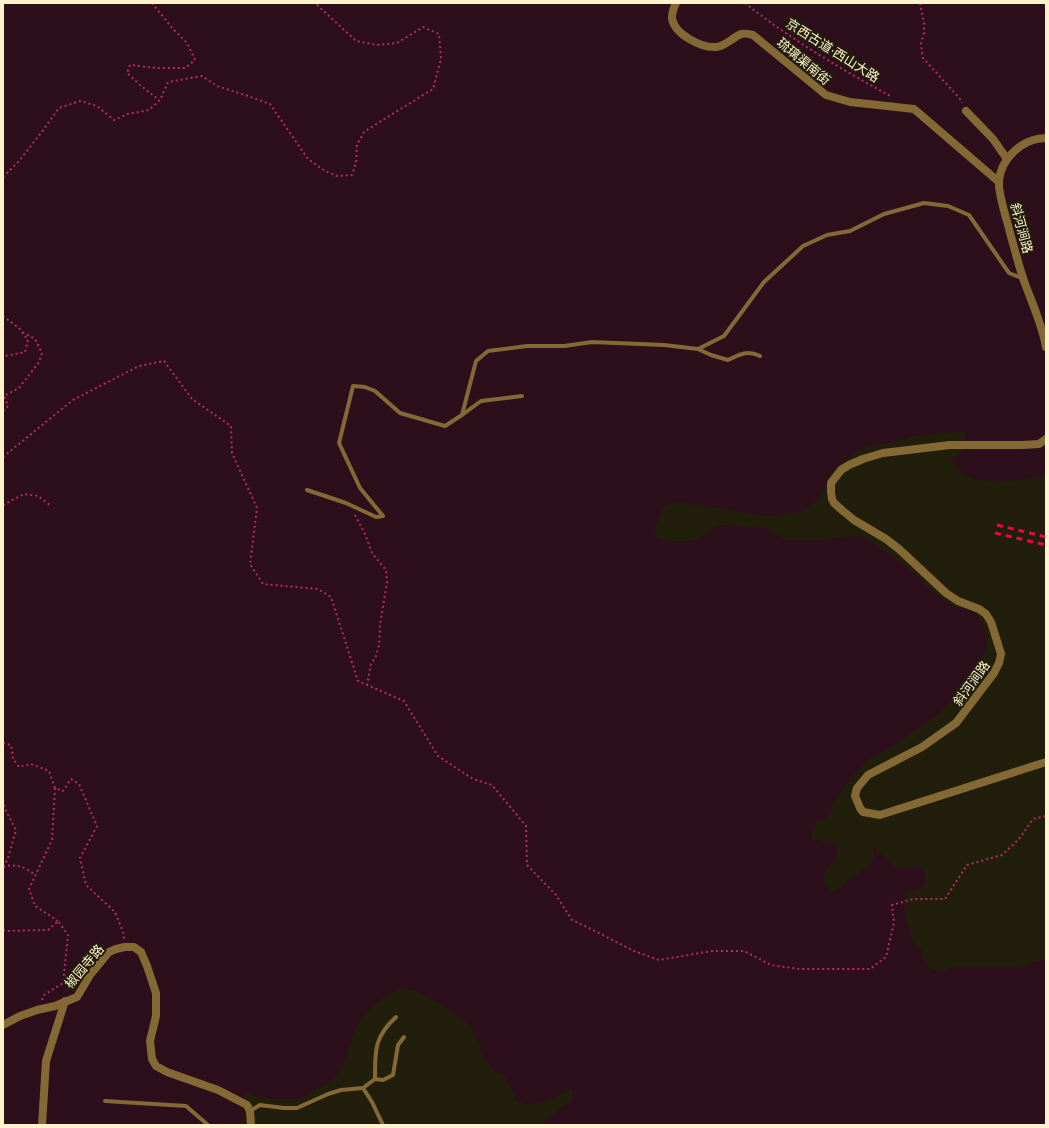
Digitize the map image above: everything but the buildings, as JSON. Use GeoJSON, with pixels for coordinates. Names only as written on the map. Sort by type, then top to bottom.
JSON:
{"type":"FeatureCollection","features":[{"type":"Feature","properties":{"kind":"street","name":"琉璃渠南街"},"geometry":{"type":"LineString","coordinates":[[676,3],[672,18],[676,27],[688,39],[699,44],[716,47],[722,46],[742,34],[753,35],[826,95],[850,102],[914,109],[999,182]]}},
{"type":"Feature","properties":{"kind":"street"},"geometry":{"type":"LineString","coordinates":[[966,111],[993,139],[1007,159]]}},
{"type":"Feature","properties":{"kind":"street","name":"斜河涧路"},"geometry":{"type":"LineString","coordinates":[[1046,138],[1038,138],[1012,152],[1004,164],[999,182],[1004,211],[1024,280],[1044,336],[1046,347]]}},
{"type":"Feature","properties":{"kind":"street","name":"斜河涧路"},"geometry":{"type":"LineString","coordinates":[[1046,439],[1039,444],[950,445],[883,452],[862,459],[841,470],[831,483],[831,492],[834,503],[843,511],[854,520],[886,539],[899,549],[946,593],[958,600],[980,609],[986,614],[1001,654],[994,674],[956,723],[922,747],[868,775],[857,788],[855,796],[863,812],[880,815],[1046,762]]}},
{"type":"Feature","properties":{"kind":"street","name":"椒园寺路"},"geometry":{"type":"LineString","coordinates":[[3,1025],[20,1016],[55,1006],[77,997],[93,971],[109,952],[125,947],[134,947],[141,952],[156,992],[156,1016],[150,1041],[152,1059],[156,1066],[168,1072],[218,1090],[247,1105],[250,1111]]}},
{"type":"Feature","properties":{"kind":"street"},"geometry":{"type":"LineString","coordinates":[[42,1125],[46,1061],[65,1001]]}},
{"type":"Feature","properties":{"kind":"street"},"geometry":{"type":"LineString","coordinates":[[250,1111],[251,1125]]}},
{"type":"Feature","properties":{"kind":"lane"},"geometry":{"type":"LineString","coordinates":[[698,349],[724,336],[764,282],[803,246],[827,235],[850,231],[884,214],[924,203],[948,206],[969,215],[1009,273],[1024,280]]}},
{"type":"Feature","properties":{"kind":"lane"},"geometry":{"type":"LineString","coordinates":[[462,415],[476,360],[488,351],[527,346],[564,346],[592,342],[664,345],[698,349],[712,356],[728,360],[739,354],[753,353],[760,356]]}},
{"type":"Feature","properties":{"kind":"lane"},"geometry":{"type":"LineString","coordinates":[[307,490],[346,503],[376,517],[383,516],[360,488],[339,443],[354,386],[365,387],[375,391],[400,413],[445,426],[481,401],[522,396]]}},
{"type":"Feature","properties":{"kind":"lane"},"geometry":{"type":"LineString","coordinates":[[375,1079],[375,1059],[379,1038],[387,1025],[396,1017]]}},
{"type":"Feature","properties":{"kind":"lane"},"geometry":{"type":"LineString","coordinates":[[250,1111],[260,1105],[297,1108],[328,1094],[341,1090],[363,1088],[375,1079],[383,1080],[392,1075],[398,1045],[404,1037]]}},
{"type":"Feature","properties":{"kind":"lane"},"geometry":{"type":"LineString","coordinates":[[363,1088],[372,1102],[383,1125]]}},
{"type":"Feature","properties":{"kind":"lane"},"geometry":{"type":"LineString","coordinates":[[105,1101],[186,1106],[208,1125]]}},
{"type":"Feature","properties":{"kind":"path"},"geometry":{"type":"LineString","coordinates":[[152,3],[173,29],[187,43],[195,60],[185,68],[157,68],[130,65],[128,73],[140,86],[160,100]]}},
{"type":"Feature","properties":{"kind":"path"},"geometry":{"type":"LineString","coordinates":[[3,177],[19,161],[41,134],[59,108],[80,100],[97,106],[114,120],[128,114],[149,110],[160,100],[168,82],[202,76],[217,86],[270,104],[308,159],[325,171],[337,176],[352,175],[356,163],[357,145],[364,132],[433,89],[441,59],[439,34],[423,27],[397,43],[377,45],[356,41],[315,3]]}},
{"type":"Feature","properties":{"kind":"path","name":"京西古道·西山大路"},"geometry":{"type":"LineString","coordinates":[[745,3],[761,16],[843,70],[894,98]]}},
{"type":"Feature","properties":{"kind":"path"},"geometry":{"type":"LineString","coordinates":[[920,3],[924,23],[922,44],[923,58],[960,99],[966,111]]}},
{"type":"Feature","properties":{"kind":"path"},"geometry":{"type":"LineString","coordinates":[[3,316],[19,328],[28,340],[25,352],[5,356],[3,355]]}},
{"type":"Feature","properties":{"kind":"path"},"geometry":{"type":"LineString","coordinates":[[3,411],[8,406],[4,396],[19,388],[39,362],[42,353],[35,339],[22,332]]}},
{"type":"Feature","properties":{"kind":"path"},"geometry":{"type":"LineString","coordinates":[[3,457],[73,400],[139,366],[164,360],[192,400],[231,426],[232,453],[257,508],[250,564],[263,584],[318,589],[331,597],[358,681],[404,701],[438,756],[473,779],[492,785],[526,826],[527,866],[556,896],[572,920],[634,951],[659,960],[712,951],[744,951],[771,965],[799,969],[870,969],[886,957],[894,923],[892,905],[913,899],[945,899],[967,865],[1002,855],[1019,839],[1033,819],[1046,816]]}},
{"type":"Feature","properties":{"kind":"path"},"geometry":{"type":"LineString","coordinates":[[3,505],[24,494],[38,496],[51,506]]}},
{"type":"Feature","properties":{"kind":"path"},"geometry":{"type":"LineString","coordinates":[[346,503],[357,517],[372,552],[386,570],[387,582],[380,625],[379,645],[376,656],[371,664],[367,685]]}},
{"type":"Feature","properties":{"kind":"path"},"geometry":{"type":"LineString","coordinates":[[3,744],[12,744],[13,759],[19,767],[31,764],[49,771],[55,788],[52,840],[29,889],[35,906],[58,922],[68,935],[63,983],[44,995],[37,1010]]}},
{"type":"Feature","properties":{"kind":"path"},"geometry":{"type":"LineString","coordinates":[[55,788],[63,791],[72,779],[79,784],[97,826],[80,858],[86,885],[115,912],[123,932],[125,947]]}},
{"type":"Feature","properties":{"kind":"path"},"geometry":{"type":"LineString","coordinates":[[3,800],[5,809],[16,830],[8,858],[3,868]]}},
{"type":"Feature","properties":{"kind":"path"},"geometry":{"type":"LineString","coordinates":[[3,868],[11,865],[28,870],[35,875]]}},
{"type":"Feature","properties":{"kind":"path"},"geometry":{"type":"LineString","coordinates":[[3,930],[48,930],[58,922]]}},
{"type":"Feature","properties":{"kind":"shaded area"},"geometry":{"type":"Polygon","coordinates":[[[3,3],[1046,3],[1046,474],[1014,481],[987,481],[975,479],[961,474],[952,459],[962,452],[966,431],[915,436],[866,447],[850,456],[830,475],[820,497],[804,510],[767,516],[678,502],[665,505],[655,528],[654,537],[667,541],[692,541],[702,537],[717,525],[768,529],[788,540],[807,541],[862,536],[907,567],[919,577],[930,590],[944,600],[957,608],[974,611],[980,620],[985,628],[987,646],[980,662],[940,713],[894,745],[868,760],[850,779],[835,800],[825,821],[819,818],[812,829],[812,839],[836,844],[837,853],[835,859],[825,871],[824,885],[832,892],[871,864],[873,861],[873,848],[881,853],[894,866],[903,868],[921,866],[925,874],[924,886],[915,891],[905,892],[904,901],[910,935],[921,950],[923,959],[929,968],[940,971],[955,967],[1016,967],[1046,960],[1046,1125],[541,1125],[562,1107],[572,1102],[572,1089],[540,1103],[526,1104],[516,1101],[513,1091],[505,1077],[492,1068],[483,1057],[470,1025],[458,1015],[415,990],[398,989],[383,998],[365,1013],[355,1030],[345,1062],[333,1080],[300,1099],[267,1099],[245,1093],[245,1125],[3,1125],[3,3]]]}},
{"type":"Feature","properties":{"kind":"railway"},"geometry":{"type":"LineString","coordinates":[[997,525],[1046,537]]}},
{"type":"Feature","properties":{"kind":"railway"},"geometry":{"type":"LineString","coordinates":[[995,533],[1046,545]]}}]}
